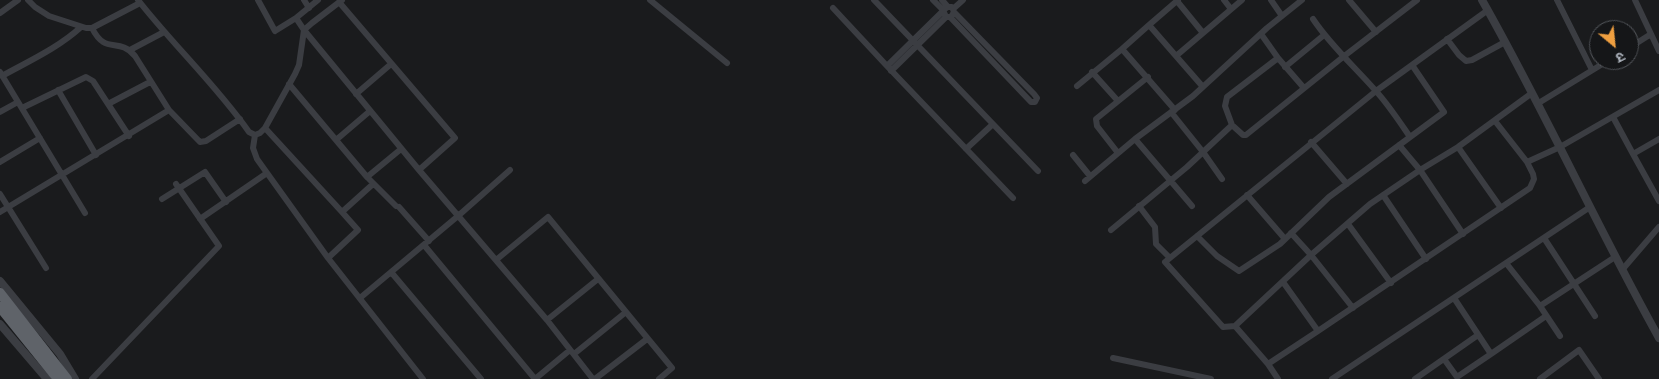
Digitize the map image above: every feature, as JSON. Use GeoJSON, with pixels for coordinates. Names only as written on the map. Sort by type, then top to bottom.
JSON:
{"type":"FeatureCollection","features":[{"type":"Feature","properties":{"kind":"highway"},"geometry":{"type":"LineString","coordinates":[[0,293],[67,379]]}},
{"type":"Feature","properties":{"kind":"highway"},"geometry":{"type":"LineString","coordinates":[[0,307],[58,379]]}},
{"type":"Feature","properties":{"kind":"street"},"geometry":{"type":"LineString","coordinates":[[1,10],[18,0]]}},
{"type":"Feature","properties":{"kind":"street"},"geometry":{"type":"LineString","coordinates":[[28,0],[49,16],[81,27],[92,28],[139,1],[164,32],[204,75],[249,132],[255,134],[260,133],[265,128],[299,65],[304,30],[340,1],[455,138],[419,170]]}},
{"type":"Feature","properties":{"kind":"street"},"geometry":{"type":"LineString","coordinates":[[258,0],[275,31],[296,18],[318,0]]}},
{"type":"Feature","properties":{"kind":"street"},"geometry":{"type":"LineString","coordinates":[[304,0],[309,8]]}},
{"type":"Feature","properties":{"kind":"street"},"geometry":{"type":"LineString","coordinates":[[652,0],[726,63]]}},
{"type":"Feature","properties":{"kind":"street"},"geometry":{"type":"LineString","coordinates":[[874,0],[1038,171]]}},
{"type":"Feature","properties":{"kind":"street"},"geometry":{"type":"LineString","coordinates":[[933,0],[948,12],[1014,73],[1036,96],[1037,100],[1035,102],[1030,102],[1008,78],[948,12],[942,0]]}},
{"type":"Feature","properties":{"kind":"street"},"geometry":{"type":"LineString","coordinates":[[889,68],[963,0]]}},
{"type":"Feature","properties":{"kind":"street"},"geometry":{"type":"LineString","coordinates":[[1224,0],[1232,9]]}},
{"type":"Feature","properties":{"kind":"street"},"geometry":{"type":"LineString","coordinates":[[1176,56],[1242,0]]}},
{"type":"Feature","properties":{"kind":"street"},"geometry":{"type":"LineString","coordinates":[[1271,0],[1282,16]]}},
{"type":"Feature","properties":{"kind":"street"},"geometry":{"type":"LineString","coordinates":[[1073,155],[1087,178],[1193,96],[1261,34],[1302,0]]}},
{"type":"Feature","properties":{"kind":"street"},"geometry":{"type":"LineString","coordinates":[[1348,0],[1376,32]]}},
{"type":"Feature","properties":{"kind":"street"},"geometry":{"type":"LineString","coordinates":[[1278,58],[1227,98],[1225,106],[1232,125],[1243,135],[1246,135],[1342,57],[1418,0]]}},
{"type":"Feature","properties":{"kind":"street"},"geometry":{"type":"LineString","coordinates":[[1482,0],[1659,338]]}},
{"type":"Feature","properties":{"kind":"street"},"geometry":{"type":"LineString","coordinates":[[1557,0],[1589,64]]}},
{"type":"Feature","properties":{"kind":"street"},"geometry":{"type":"LineString","coordinates":[[1635,0],[1659,51]]}},
{"type":"Feature","properties":{"kind":"street"},"geometry":{"type":"LineString","coordinates":[[1077,86],[1177,1],[1203,33]]}},
{"type":"Feature","properties":{"kind":"street"},"geometry":{"type":"LineString","coordinates":[[833,8],[1013,198]]}},
{"type":"Feature","properties":{"kind":"street"},"geometry":{"type":"LineString","coordinates":[[1488,10],[1376,91],[1165,262],[1223,326],[1235,326],[1311,255],[1383,195],[1420,170],[1458,148],[1532,93]]}},
{"type":"Feature","properties":{"kind":"street"},"geometry":{"type":"LineString","coordinates":[[296,18],[401,149],[547,320],[594,379],[647,339]]}},
{"type":"Feature","properties":{"kind":"street"},"geometry":{"type":"LineString","coordinates":[[1313,19],[1342,57],[1376,91],[1410,137]]}},
{"type":"Feature","properties":{"kind":"street"},"geometry":{"type":"LineString","coordinates":[[1149,25],[1203,87]]}},
{"type":"Feature","properties":{"kind":"street"},"geometry":{"type":"LineString","coordinates":[[81,27],[53,48],[1,74],[85,213]]}},
{"type":"Feature","properties":{"kind":"street"},"geometry":{"type":"LineString","coordinates":[[92,28],[99,40],[104,43],[125,47],[130,50],[169,110],[200,142],[206,141],[240,119]]}},
{"type":"Feature","properties":{"kind":"street"},"geometry":{"type":"LineString","coordinates":[[130,50],[164,32]]}},
{"type":"Feature","properties":{"kind":"street"},"geometry":{"type":"LineString","coordinates":[[1261,34],[1278,58],[1304,88]]}},
{"type":"Feature","properties":{"kind":"street"},"geometry":{"type":"LineString","coordinates":[[1639,42],[1651,34]]}},
{"type":"Feature","properties":{"kind":"street"},"geometry":{"type":"LineString","coordinates":[[1285,66],[1324,35]]}},
{"type":"Feature","properties":{"kind":"street"},"geometry":{"type":"LineString","coordinates":[[1447,39],[1461,58],[1466,61],[1472,60],[1505,42]]}},
{"type":"Feature","properties":{"kind":"street"},"geometry":{"type":"LineString","coordinates":[[1122,49],[1148,77],[1222,179]]}},
{"type":"Feature","properties":{"kind":"street"},"geometry":{"type":"LineString","coordinates":[[356,94],[391,64]]}},
{"type":"Feature","properties":{"kind":"street"},"geometry":{"type":"LineString","coordinates":[[1197,236],[1217,256],[1239,271],[1285,239],[1329,197],[1444,112],[1412,65]]}},
{"type":"Feature","properties":{"kind":"street"},"geometry":{"type":"LineString","coordinates":[[1538,104],[1592,70]]}},
{"type":"Feature","properties":{"kind":"street"},"geometry":{"type":"LineString","coordinates":[[1092,72],[1118,101]]}},
{"type":"Feature","properties":{"kind":"street"},"geometry":{"type":"LineString","coordinates":[[1008,78],[1014,73]]}},
{"type":"Feature","properties":{"kind":"street"},"geometry":{"type":"LineString","coordinates":[[0,112],[86,77],[89,78],[108,104],[129,136]]}},
{"type":"Feature","properties":{"kind":"street"},"geometry":{"type":"LineString","coordinates":[[1118,153],[1097,126],[1098,116],[1148,77]]}},
{"type":"Feature","properties":{"kind":"street"},"geometry":{"type":"LineString","coordinates":[[108,104],[150,82]]}},
{"type":"Feature","properties":{"kind":"street"},"geometry":{"type":"LineString","coordinates":[[289,84],[373,184],[397,207],[535,379],[626,312]]}},
{"type":"Feature","properties":{"kind":"street"},"geometry":{"type":"LineString","coordinates":[[58,90],[96,155]]}},
{"type":"Feature","properties":{"kind":"street"},"geometry":{"type":"LineString","coordinates":[[1527,162],[1560,147],[1659,90]]}},
{"type":"Feature","properties":{"kind":"street"},"geometry":{"type":"LineString","coordinates":[[0,212],[129,136],[169,110]]}},
{"type":"Feature","properties":{"kind":"street"},"geometry":{"type":"LineString","coordinates":[[336,140],[370,111]]}},
{"type":"Feature","properties":{"kind":"street"},"geometry":{"type":"LineString","coordinates":[[1613,117],[1659,201]]}},
{"type":"Feature","properties":{"kind":"street"},"geometry":{"type":"LineString","coordinates":[[1268,364],[1530,188],[1534,179],[1527,162],[1494,122]]}},
{"type":"Feature","properties":{"kind":"street"},"geometry":{"type":"LineString","coordinates":[[966,149],[992,124]]}},
{"type":"Feature","properties":{"kind":"street"},"geometry":{"type":"LineString","coordinates":[[1111,230],[1171,180],[1232,125]]}},
{"type":"Feature","properties":{"kind":"street"},"geometry":{"type":"LineString","coordinates":[[265,128],[358,230],[328,258]]}},
{"type":"Feature","properties":{"kind":"street"},"geometry":{"type":"LineString","coordinates":[[255,134],[253,148],[268,173],[328,258],[423,379]]}},
{"type":"Feature","properties":{"kind":"street"},"geometry":{"type":"LineString","coordinates":[[0,162],[40,138]]}},
{"type":"Feature","properties":{"kind":"street"},"geometry":{"type":"LineString","coordinates":[[1135,139],[1192,206]]}},
{"type":"Feature","properties":{"kind":"street"},"geometry":{"type":"LineString","coordinates":[[1633,154],[1659,139]]}},
{"type":"Feature","properties":{"kind":"street"},"geometry":{"type":"LineString","coordinates":[[1311,142],[1347,184]]}},
{"type":"Feature","properties":{"kind":"street"},"geometry":{"type":"LineString","coordinates":[[1399,145],[1420,170],[1463,234]]}},
{"type":"Feature","properties":{"kind":"street"},"geometry":{"type":"LineString","coordinates":[[1458,148],[1501,208]]}},
{"type":"Feature","properties":{"kind":"street"},"geometry":{"type":"LineString","coordinates":[[367,177],[401,149]]}},
{"type":"Feature","properties":{"kind":"street"},"geometry":{"type":"LineString","coordinates":[[360,298],[510,170]]}},
{"type":"Feature","properties":{"kind":"street"},"geometry":{"type":"LineString","coordinates":[[162,199],[177,186],[205,172],[226,202]]}},
{"type":"Feature","properties":{"kind":"street"},"geometry":{"type":"LineString","coordinates":[[200,219],[268,173]]}},
{"type":"Feature","properties":{"kind":"street"},"geometry":{"type":"LineString","coordinates":[[342,212],[373,184]]}},
{"type":"Feature","properties":{"kind":"street"},"geometry":{"type":"LineString","coordinates":[[92,379],[219,246],[177,186]]}},
{"type":"Feature","properties":{"kind":"street"},"geometry":{"type":"LineString","coordinates":[[0,194],[46,268]]}},
{"type":"Feature","properties":{"kind":"street"},"geometry":{"type":"LineString","coordinates":[[1247,195],[1285,239]]}},
{"type":"Feature","properties":{"kind":"street"},"geometry":{"type":"LineString","coordinates":[[1383,195],[1426,259]]}},
{"type":"Feature","properties":{"kind":"street"},"geometry":{"type":"LineString","coordinates":[[1139,206],[1154,227],[1156,244],[1170,258]]}},
{"type":"Feature","properties":{"kind":"street"},"geometry":{"type":"LineString","coordinates":[[1332,379],[1590,207]]}},
{"type":"Feature","properties":{"kind":"street"},"geometry":{"type":"LineString","coordinates":[[496,260],[548,218],[672,368],[659,379]]}},
{"type":"Feature","properties":{"kind":"street"},"geometry":{"type":"LineString","coordinates":[[1348,224],[1391,283]]}},
{"type":"Feature","properties":{"kind":"street"},"geometry":{"type":"LineString","coordinates":[[1622,270],[1659,227]]}},
{"type":"Feature","properties":{"kind":"street"},"geometry":{"type":"LineString","coordinates":[[1291,233],[1353,308]]}},
{"type":"Feature","properties":{"kind":"street"},"geometry":{"type":"LineString","coordinates":[[1544,238],[1595,316]]}},
{"type":"Feature","properties":{"kind":"street"},"geometry":{"type":"LineString","coordinates":[[1540,306],[1615,257]]}},
{"type":"Feature","properties":{"kind":"street"},"geometry":{"type":"LineString","coordinates":[[1506,263],[1540,306],[1560,336]]}},
{"type":"Feature","properties":{"kind":"street"},"geometry":{"type":"LineString","coordinates":[[392,272],[481,379]]}},
{"type":"Feature","properties":{"kind":"street"},"geometry":{"type":"LineString","coordinates":[[547,320],[598,279]]}},
{"type":"Feature","properties":{"kind":"street"},"geometry":{"type":"LineString","coordinates":[[0,280],[60,354],[75,379]]}},
{"type":"Feature","properties":{"kind":"street"},"geometry":{"type":"LineString","coordinates":[[1283,282],[1318,331]]}},
{"type":"Feature","properties":{"kind":"street"},"geometry":{"type":"LineString","coordinates":[[1454,298],[1491,354]]}},
{"type":"Feature","properties":{"kind":"street"},"geometry":{"type":"LineString","coordinates":[[1444,359],[1457,377],[1546,316]]}},
{"type":"Feature","properties":{"kind":"street"},"geometry":{"type":"LineString","coordinates":[[0,324],[47,379]]}},
{"type":"Feature","properties":{"kind":"street"},"geometry":{"type":"LineString","coordinates":[[1235,326],[1268,364],[1278,379]]}},
{"type":"Feature","properties":{"kind":"street"},"geometry":{"type":"LineString","coordinates":[[1415,379],[1478,335]]}},
{"type":"Feature","properties":{"kind":"street"},"geometry":{"type":"LineString","coordinates":[[1540,379],[1579,350],[1599,379]]}},
{"type":"Feature","properties":{"kind":"street"},"geometry":{"type":"LineString","coordinates":[[1113,358],[1211,379]]}}]}
